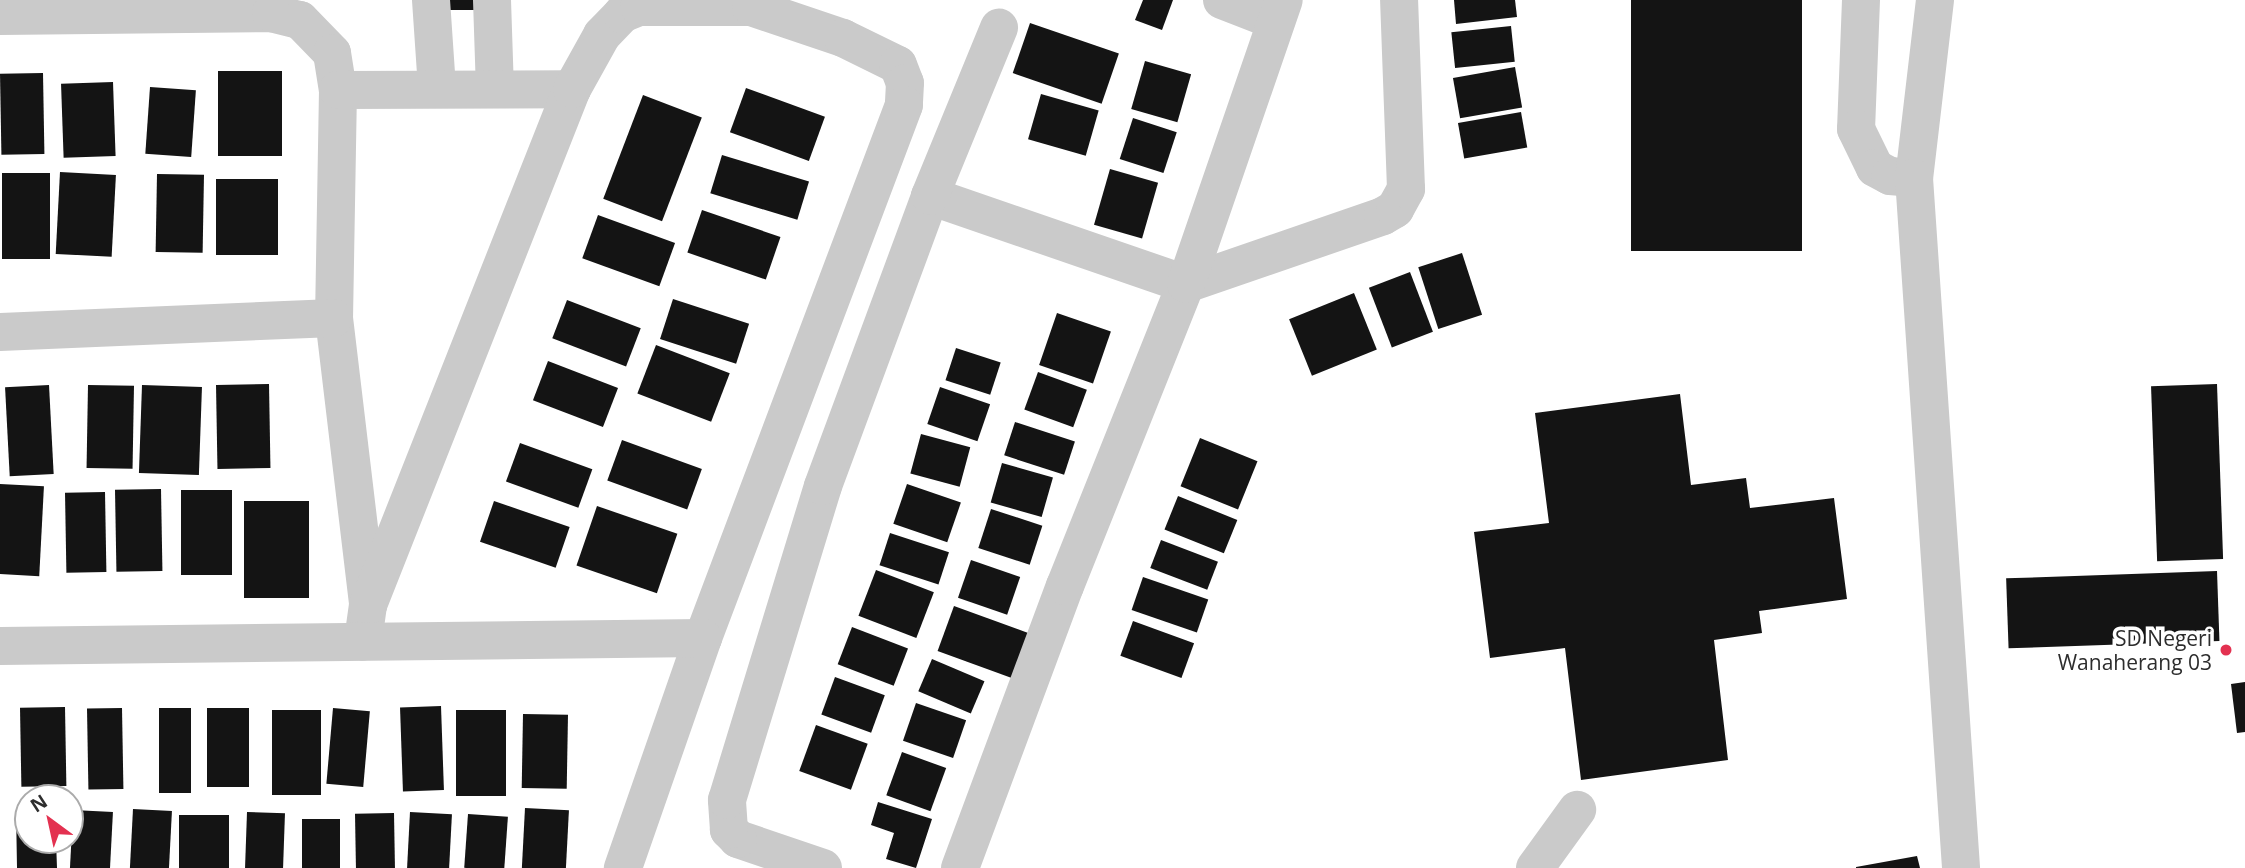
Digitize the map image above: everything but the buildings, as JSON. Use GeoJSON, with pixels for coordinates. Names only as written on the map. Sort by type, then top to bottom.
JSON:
{"type":"FeatureCollection","features":[{"type":"Feature","properties":{"kind":"street"},"geometry":{"type":"LineString","coordinates":[[430,0],[437,89]]}},
{"type":"Feature","properties":{"kind":"street"},"geometry":{"type":"LineString","coordinates":[[492,0],[495,89]]}},
{"type":"Feature","properties":{"kind":"street"},"geometry":{"type":"LineString","coordinates":[[960,868],[1065,586],[1186,284],[1280,11],[1222,0]]}},
{"type":"Feature","properties":{"kind":"street"},"geometry":{"type":"LineString","coordinates":[[930,196],[1186,284],[1382,216],[1403,199],[1399,0]]}},
{"type":"Feature","properties":{"kind":"street"},"geometry":{"type":"LineString","coordinates":[[1861,0],[1860,140],[1875,168],[1890,176],[1914,178]]}},
{"type":"Feature","properties":{"kind":"street"},"geometry":{"type":"LineString","coordinates":[[1935,0],[1914,178],[1961,868]]}},
{"type":"Feature","properties":{"kind":"street"},"geometry":{"type":"LineString","coordinates":[[365,624],[572,89],[603,35],[622,14],[639,7],[751,7],[842,38],[898,65],[905,83],[904,105],[703,638],[623,868]]}},
{"type":"Feature","properties":{"kind":"street"},"geometry":{"type":"LineString","coordinates":[[0,16],[271,13],[300,20],[312,29],[332,53],[338,90],[334,318],[365,624]]}},
{"type":"Feature","properties":{"kind":"street"},"geometry":{"type":"LineString","coordinates":[[823,868],[738,839],[729,830],[727,800],[823,486],[930,196],[999,28]]}},
{"type":"Feature","properties":{"kind":"street"},"geometry":{"type":"LineString","coordinates":[[338,90],[572,89]]}},
{"type":"Feature","properties":{"kind":"street"},"geometry":{"type":"LineString","coordinates":[[0,332],[334,318]]}},
{"type":"Feature","properties":{"kind":"street"},"geometry":{"type":"LineString","coordinates":[[0,646],[365,624],[703,638]]}},
{"type":"Feature","properties":{"kind":"street"},"geometry":{"type":"LineString","coordinates":[[1535,868],[1577,810]]}},
{"type":"Feature","properties":{"kind":"place","name":"SD Negeri Wanaherang 03"},"geometry":{"type":"Point","coordinates":[2226,650]}}]}
